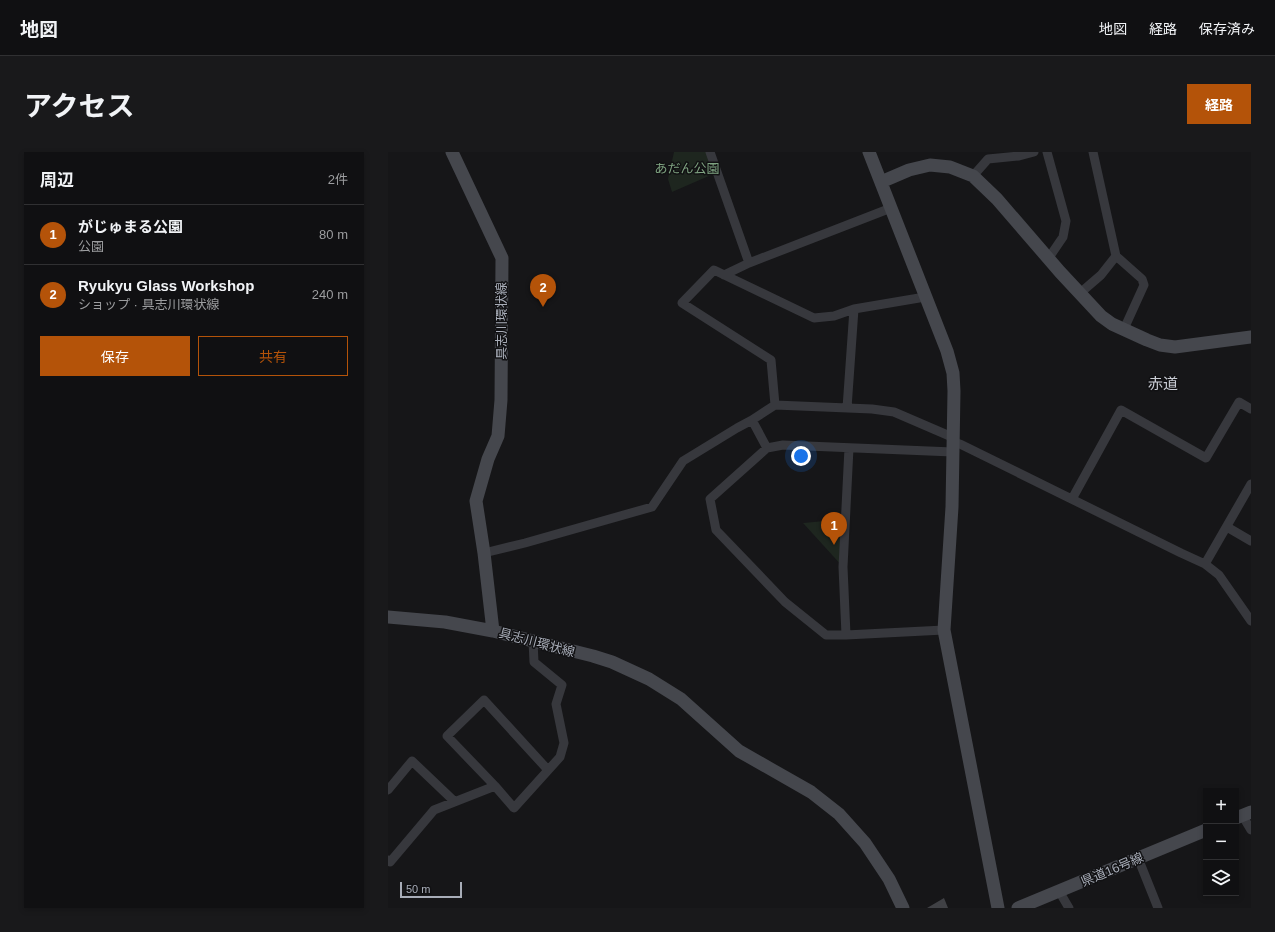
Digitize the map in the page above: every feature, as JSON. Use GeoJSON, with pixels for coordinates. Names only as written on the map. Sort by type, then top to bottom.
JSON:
{"type":"FeatureCollection","features":[{"type":"Feature","properties":{"kind":"street","name":"具志川環状線"},"geometry":{"type":"LineString","coordinates":[[452,152],[502,258],[501,400],[498,436],[488,459],[476,501],[493,631],[612,662],[649,679],[681,699],[739,751],[805,788],[825,802],[865,843],[889,879],[903,908]]}},
{"type":"Feature","properties":{"kind":"street"},"geometry":{"type":"LineString","coordinates":[[710,152],[749,263]]}},
{"type":"Feature","properties":{"kind":"street"},"geometry":{"type":"LineString","coordinates":[[869,152],[947,351],[953,373],[952,507],[944,630],[998,908]]}},
{"type":"Feature","properties":{"kind":"street"},"geometry":{"type":"LineString","coordinates":[[973,176],[988,159],[1019,156],[1034,152]]}},
{"type":"Feature","properties":{"kind":"street"},"geometry":{"type":"LineString","coordinates":[[1047,152],[1066,221],[1063,237],[1048,259]]}},
{"type":"Feature","properties":{"kind":"street"},"geometry":{"type":"LineString","coordinates":[[1093,152],[1116,256],[1142,279],[1144,285],[1124,329]]}},
{"type":"Feature","properties":{"kind":"street"},"geometry":{"type":"LineString","coordinates":[[880,182],[909,170],[930,165],[950,167],[973,176],[997,199],[1048,259],[1101,316],[1112,324],[1160,345],[1175,347],[1251,337]]}},
{"type":"Feature","properties":{"kind":"street"},"geometry":{"type":"LineString","coordinates":[[724,275],[749,263],[891,208]]}},
{"type":"Feature","properties":{"kind":"street"},"geometry":{"type":"LineString","coordinates":[[1080,294],[1101,275],[1116,256]]}},
{"type":"Feature","properties":{"kind":"street"},"geometry":{"type":"LineString","coordinates":[[775,405],[771,360],[682,303],[714,270],[814,318],[834,316],[854,309],[925,297]]}},
{"type":"Feature","properties":{"kind":"street"},"geometry":{"type":"LineString","coordinates":[[847,408],[854,309]]}},
{"type":"Feature","properties":{"kind":"street"},"geometry":{"type":"LineString","coordinates":[[1072,499],[1121,410],[1206,458],[1239,402],[1251,409]]}},
{"type":"Feature","properties":{"kind":"street"},"geometry":{"type":"LineString","coordinates":[[484,553],[652,507],[683,461],[775,405],[847,408],[894,412],[953,444]]}},
{"type":"Feature","properties":{"kind":"street"},"geometry":{"type":"LineString","coordinates":[[752,420],[767,448]]}},
{"type":"Feature","properties":{"kind":"street"},"geometry":{"type":"LineString","coordinates":[[944,630],[826,635],[785,602],[716,530],[710,499],[767,448],[783,445],[849,448],[960,444],[1181,554],[1205,564],[1220,575],[1251,621]]}},
{"type":"Feature","properties":{"kind":"street"},"geometry":{"type":"LineString","coordinates":[[846,635],[843,567],[849,448]]}},
{"type":"Feature","properties":{"kind":"street"},"geometry":{"type":"LineString","coordinates":[[1205,564],[1251,484]]}},
{"type":"Feature","properties":{"kind":"street"},"geometry":{"type":"LineString","coordinates":[[1227,527],[1251,541]]}},
{"type":"Feature","properties":{"kind":"street"},"geometry":{"type":"LineString","coordinates":[[388,617],[438,621],[493,631]]}},
{"type":"Feature","properties":{"kind":"street"},"geometry":{"type":"LineString","coordinates":[[533,641],[534,662],[562,685],[556,704],[564,744],[560,757],[514,808],[447,736],[484,700],[548,770]]}},
{"type":"Feature","properties":{"kind":"street"},"geometry":{"type":"LineString","coordinates":[[388,790],[412,761],[454,801]]}},
{"type":"Feature","properties":{"kind":"street"},"geometry":{"type":"LineString","coordinates":[[388,860],[390,862],[434,810],[495,786]]}},
{"type":"Feature","properties":{"kind":"street"},"geometry":{"type":"LineString","coordinates":[[1243,815],[1251,830]]}},
{"type":"Feature","properties":{"kind":"street","name":"県道16号線"},"geometry":{"type":"LineString","coordinates":[[1018,908],[1203,831]]}},
{"type":"Feature","properties":{"kind":"street"},"geometry":{"type":"LineString","coordinates":[[1138,858],[1158,908]]}},
{"type":"Feature","properties":{"kind":"street"},"geometry":{"type":"LineString","coordinates":[[1059,891],[1069,908]]}},
{"type":"Feature","properties":{"kind":"green space","name":"あだん公園"},"geometry":{"type":"Polygon","coordinates":[[[674,152],[710,152],[718,172],[672,192],[668,179],[674,152]]]}},
{"type":"Feature","properties":{"kind":"green space"},"geometry":{"type":"Polygon","coordinates":[[[846,519],[843,567],[803,523],[846,519]]]}},
{"type":"Feature","properties":{"kind":"building"},"geometry":{"type":"Polygon","coordinates":[[[944,898],[948,908],[927,908],[944,898]]]}},
{"type":"Feature","properties":{"kind":"place","name":"Ryukyu Glass Workshop"},"geometry":{"type":"Point","coordinates":[543,307]}},
{"type":"Feature","properties":{"kind":"place","name":"がじゅまる公園"},"geometry":{"type":"Point","coordinates":[834,545]}},
{"type":"Feature","properties":{"kind":"district","name":"赤道"},"geometry":{"type":"Point","coordinates":[1163,384]}}]}
